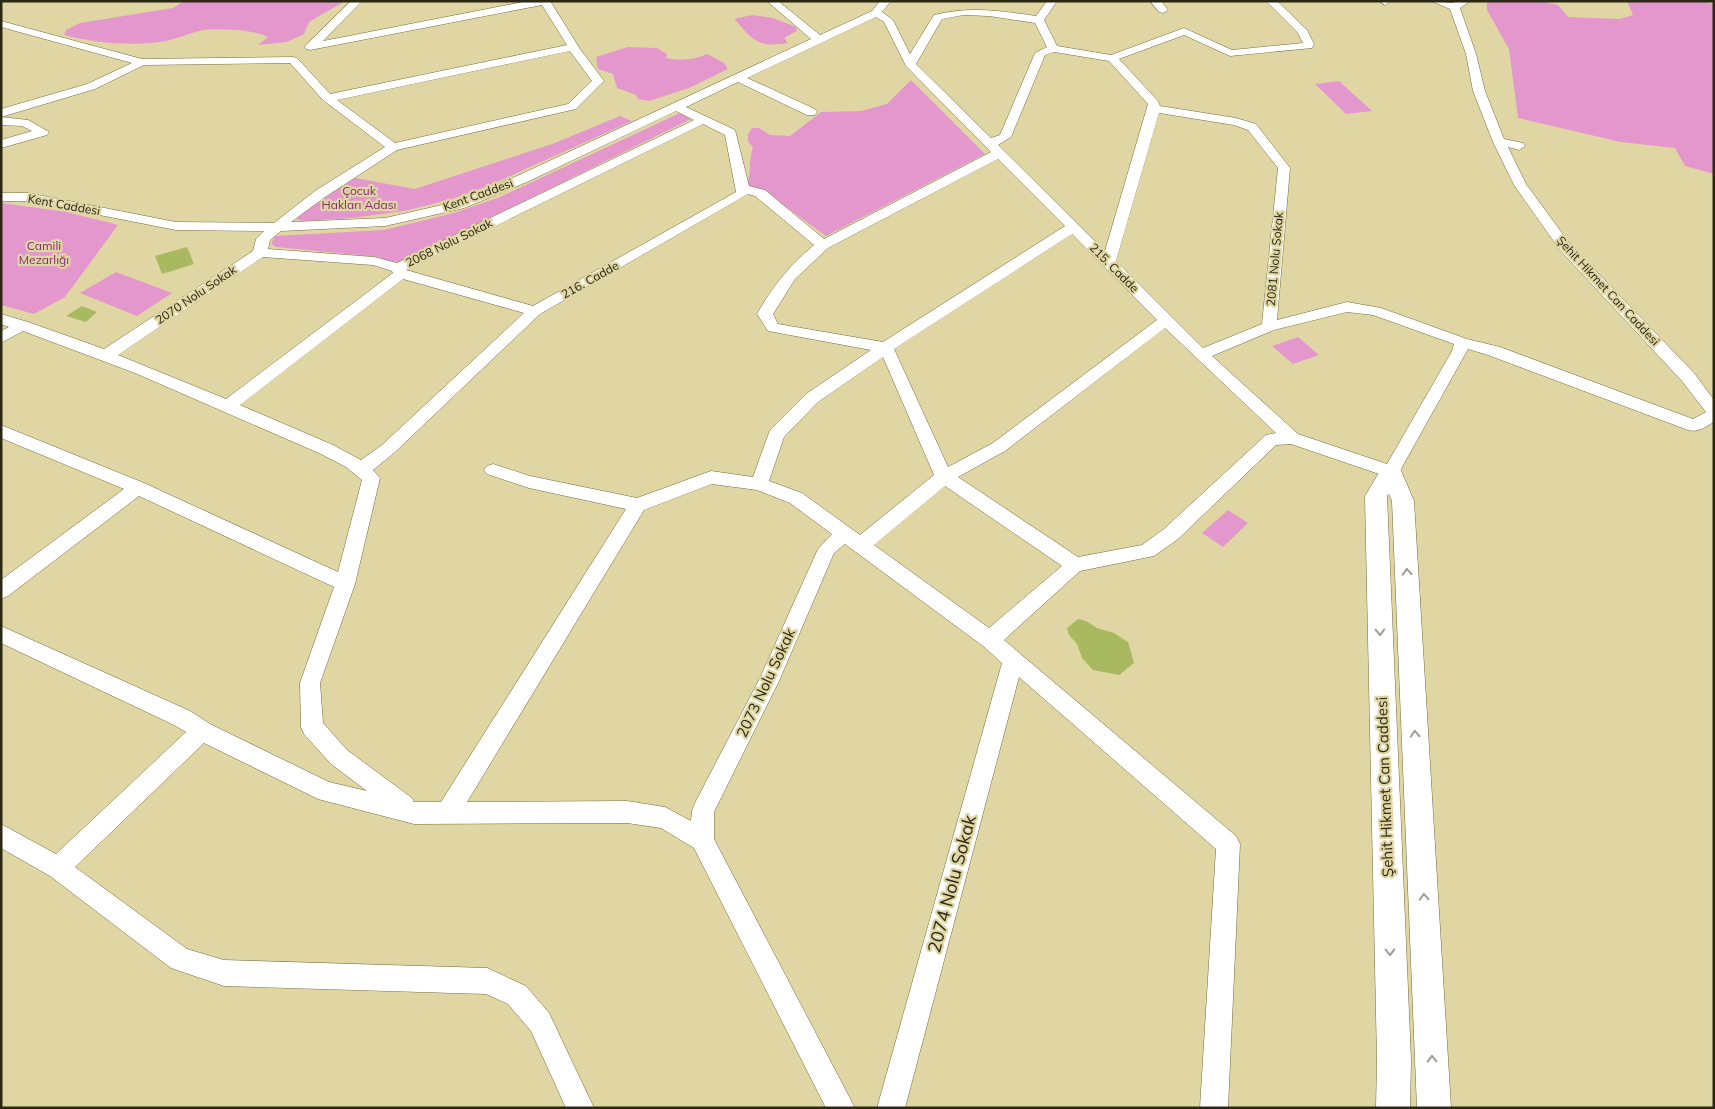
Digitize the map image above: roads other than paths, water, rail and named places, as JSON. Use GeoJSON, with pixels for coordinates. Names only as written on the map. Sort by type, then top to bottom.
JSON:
{"type":"FeatureCollection","features":[{"type":"Feature","properties":{"kind":"street"},"geometry":{"type":"LineString","coordinates":[[1,24],[142,62],[293,60],[312,46],[357,1]]}},
{"type":"Feature","properties":{"kind":"street"},"geometry":{"type":"LineString","coordinates":[[277,227],[320,194],[393,147],[572,106],[598,81],[573,47],[545,1],[312,46]]}},
{"type":"Feature","properties":{"kind":"street"},"geometry":{"type":"LineString","coordinates":[[772,1],[819,40]]}},
{"type":"Feature","properties":{"kind":"street","name":"Kent Caddesi"},"geometry":{"type":"LineString","coordinates":[[1,197],[28,197],[176,226],[277,227],[384,222],[459,205],[522,179],[876,13],[886,1]]}},
{"type":"Feature","properties":{"kind":"street"},"geometry":{"type":"LineString","coordinates":[[1039,20],[1052,1]]}},
{"type":"Feature","properties":{"kind":"street"},"geometry":{"type":"LineString","coordinates":[[1156,1],[1163,10]]}},
{"type":"Feature","properties":{"kind":"street"},"geometry":{"type":"LineString","coordinates":[[886,347],[773,328],[765,314],[774,297],[808,256],[823,245],[994,148],[1005,136],[1040,53],[1053,49],[1112,58],[1184,31],[1230,54],[1308,46],[1309,44],[1303,32],[1271,1]]}},
{"type":"Feature","properties":{"kind":"street"},"geometry":{"type":"LineString","coordinates":[[1436,1],[1459,4]]}},
{"type":"Feature","properties":{"kind":"street","name":"Şehit Hikmet Can Caddesi"},"geometry":{"type":"LineString","coordinates":[[1393,1108],[1394,1060],[1376,496],[1460,352],[1462,342],[1494,351],[1694,426],[1714,413],[1688,377],[1565,247],[1520,184],[1499,142],[1479,91],[1459,4]]}},
{"type":"Feature","properties":{"kind":"street"},"geometry":{"type":"LineString","coordinates":[[910,64],[938,17],[972,10],[1039,20]]}},
{"type":"Feature","properties":{"kind":"street","name":"215. Cadde"},"geometry":{"type":"LineString","coordinates":[[876,13],[888,20],[910,64],[1201,356],[1292,438],[1391,472]]}},
{"type":"Feature","properties":{"kind":"street"},"geometry":{"type":"LineString","coordinates":[[1039,20],[1053,49]]}},
{"type":"Feature","properties":{"kind":"street"},"geometry":{"type":"LineString","coordinates":[[327,98],[573,47]]}},
{"type":"Feature","properties":{"kind":"street"},"geometry":{"type":"LineString","coordinates":[[1108,263],[1154,109],[1154,103],[1112,58]]}},
{"type":"Feature","properties":{"kind":"street"},"geometry":{"type":"LineString","coordinates":[[293,60],[327,98],[393,147]]}},
{"type":"Feature","properties":{"kind":"street"},"geometry":{"type":"LineString","coordinates":[[1,113],[93,87],[119,77],[142,62]]}},
{"type":"Feature","properties":{"kind":"street"},"geometry":{"type":"LineString","coordinates":[[736,78],[811,112]]}},
{"type":"Feature","properties":{"kind":"street"},"geometry":{"type":"LineString","coordinates":[[1,106],[14,110]]}},
{"type":"Feature","properties":{"kind":"street"},"geometry":{"type":"LineString","coordinates":[[677,107],[731,133],[743,189],[760,193],[823,245]]}},
{"type":"Feature","properties":{"kind":"street","name":"2081 Nolu Sokak"},"geometry":{"type":"LineString","coordinates":[[1154,109],[1236,122],[1252,127],[1284,168],[1270,327],[1201,356]]}},
{"type":"Feature","properties":{"kind":"street","name":"2068 Nolu Sokak"},"geometry":{"type":"LineString","coordinates":[[228,406],[338,324],[400,271],[702,120]]}},
{"type":"Feature","properties":{"kind":"street"},"geometry":{"type":"LineString","coordinates":[[1,121],[24,123],[43,132],[1,144]]}},
{"type":"Feature","properties":{"kind":"street"},"geometry":{"type":"LineString","coordinates":[[1499,142],[1519,146]]}},
{"type":"Feature","properties":{"kind":"street","name":"216. Cadde"},"geometry":{"type":"LineString","coordinates":[[362,469],[388,449],[431,410],[535,311],[742,194],[743,189]]}},
{"type":"Feature","properties":{"kind":"street","name":"2070 Nolu Sokak"},"geometry":{"type":"LineString","coordinates":[[105,356],[260,253],[263,239],[277,227]]}},
{"type":"Feature","properties":{"kind":"street"},"geometry":{"type":"LineString","coordinates":[[759,484],[776,434],[812,398],[886,347],[1073,227]]}},
{"type":"Feature","properties":{"kind":"street"},"geometry":{"type":"LineString","coordinates":[[260,253],[374,261],[400,271],[535,311]]}},
{"type":"Feature","properties":{"kind":"street"},"geometry":{"type":"LineString","coordinates":[[1270,327],[1347,307],[1376,311],[1462,342]]}},
{"type":"Feature","properties":{"kind":"street"},"geometry":{"type":"LineString","coordinates":[[1,319],[105,356],[228,406],[313,444],[362,469],[371,478],[345,584],[310,684],[312,727],[339,757],[414,813]]}},
{"type":"Feature","properties":{"kind":"street"},"geometry":{"type":"LineString","coordinates":[[853,539],[944,477],[999,447],[1166,320]]}},
{"type":"Feature","properties":{"kind":"street"},"geometry":{"type":"LineString","coordinates":[[1,338],[23,326]]}},
{"type":"Feature","properties":{"kind":"street"},"geometry":{"type":"LineString","coordinates":[[886,347],[944,477],[1075,565]]}},
{"type":"Feature","properties":{"kind":"street"},"geometry":{"type":"LineString","coordinates":[[1,431],[138,488],[345,584]]}},
{"type":"Feature","properties":{"kind":"street"},"geometry":{"type":"LineString","coordinates":[[990,640],[1075,565],[1148,551],[1171,534],[1272,439],[1292,438]]}},
{"type":"Feature","properties":{"kind":"street"},"geometry":{"type":"LineString","coordinates":[[493,470],[529,482],[638,505],[711,477],[759,484],[796,498],[990,640],[1228,844],[1214,1108]]}},
{"type":"Feature","properties":{"kind":"street"},"geometry":{"type":"LineString","coordinates":[[1391,472],[1403,501],[1434,1108]]}},
{"type":"Feature","properties":{"kind":"street"},"geometry":{"type":"LineString","coordinates":[[1,591],[138,488]]}},
{"type":"Feature","properties":{"kind":"street"},"geometry":{"type":"LineString","coordinates":[[448,812],[638,505]]}},
{"type":"Feature","properties":{"kind":"street","name":"2073 Nolu Sokak"},"geometry":{"type":"LineString","coordinates":[[702,840],[704,811],[769,681],[828,549],[853,539]]}},
{"type":"Feature","properties":{"kind":"street"},"geometry":{"type":"LineString","coordinates":[[4,639],[182,718],[202,731],[326,792],[414,813],[626,812],[665,818],[702,840],[841,1108]]}},
{"type":"Feature","properties":{"kind":"street","name":"2074 Nolu Sokak"},"geometry":{"type":"LineString","coordinates":[[891,1108],[1012,660]]}},
{"type":"Feature","properties":{"kind":"street"},"geometry":{"type":"LineString","coordinates":[[58,868],[82,843],[202,731]]}},
{"type":"Feature","properties":{"kind":"street"},"geometry":{"type":"LineString","coordinates":[[1,835],[58,868],[180,959],[224,973],[487,981],[518,995],[540,1022],[580,1108]]}},
{"type":"Feature","properties":{"kind":"park label","name":"Çocuk Hakları Adası"},"geometry":{"type":"Point","coordinates":[359,198]}},
{"type":"Feature","properties":{"kind":"park label","name":"Camili Mezarlığı"},"geometry":{"type":"Point","coordinates":[44,253]}}]}
